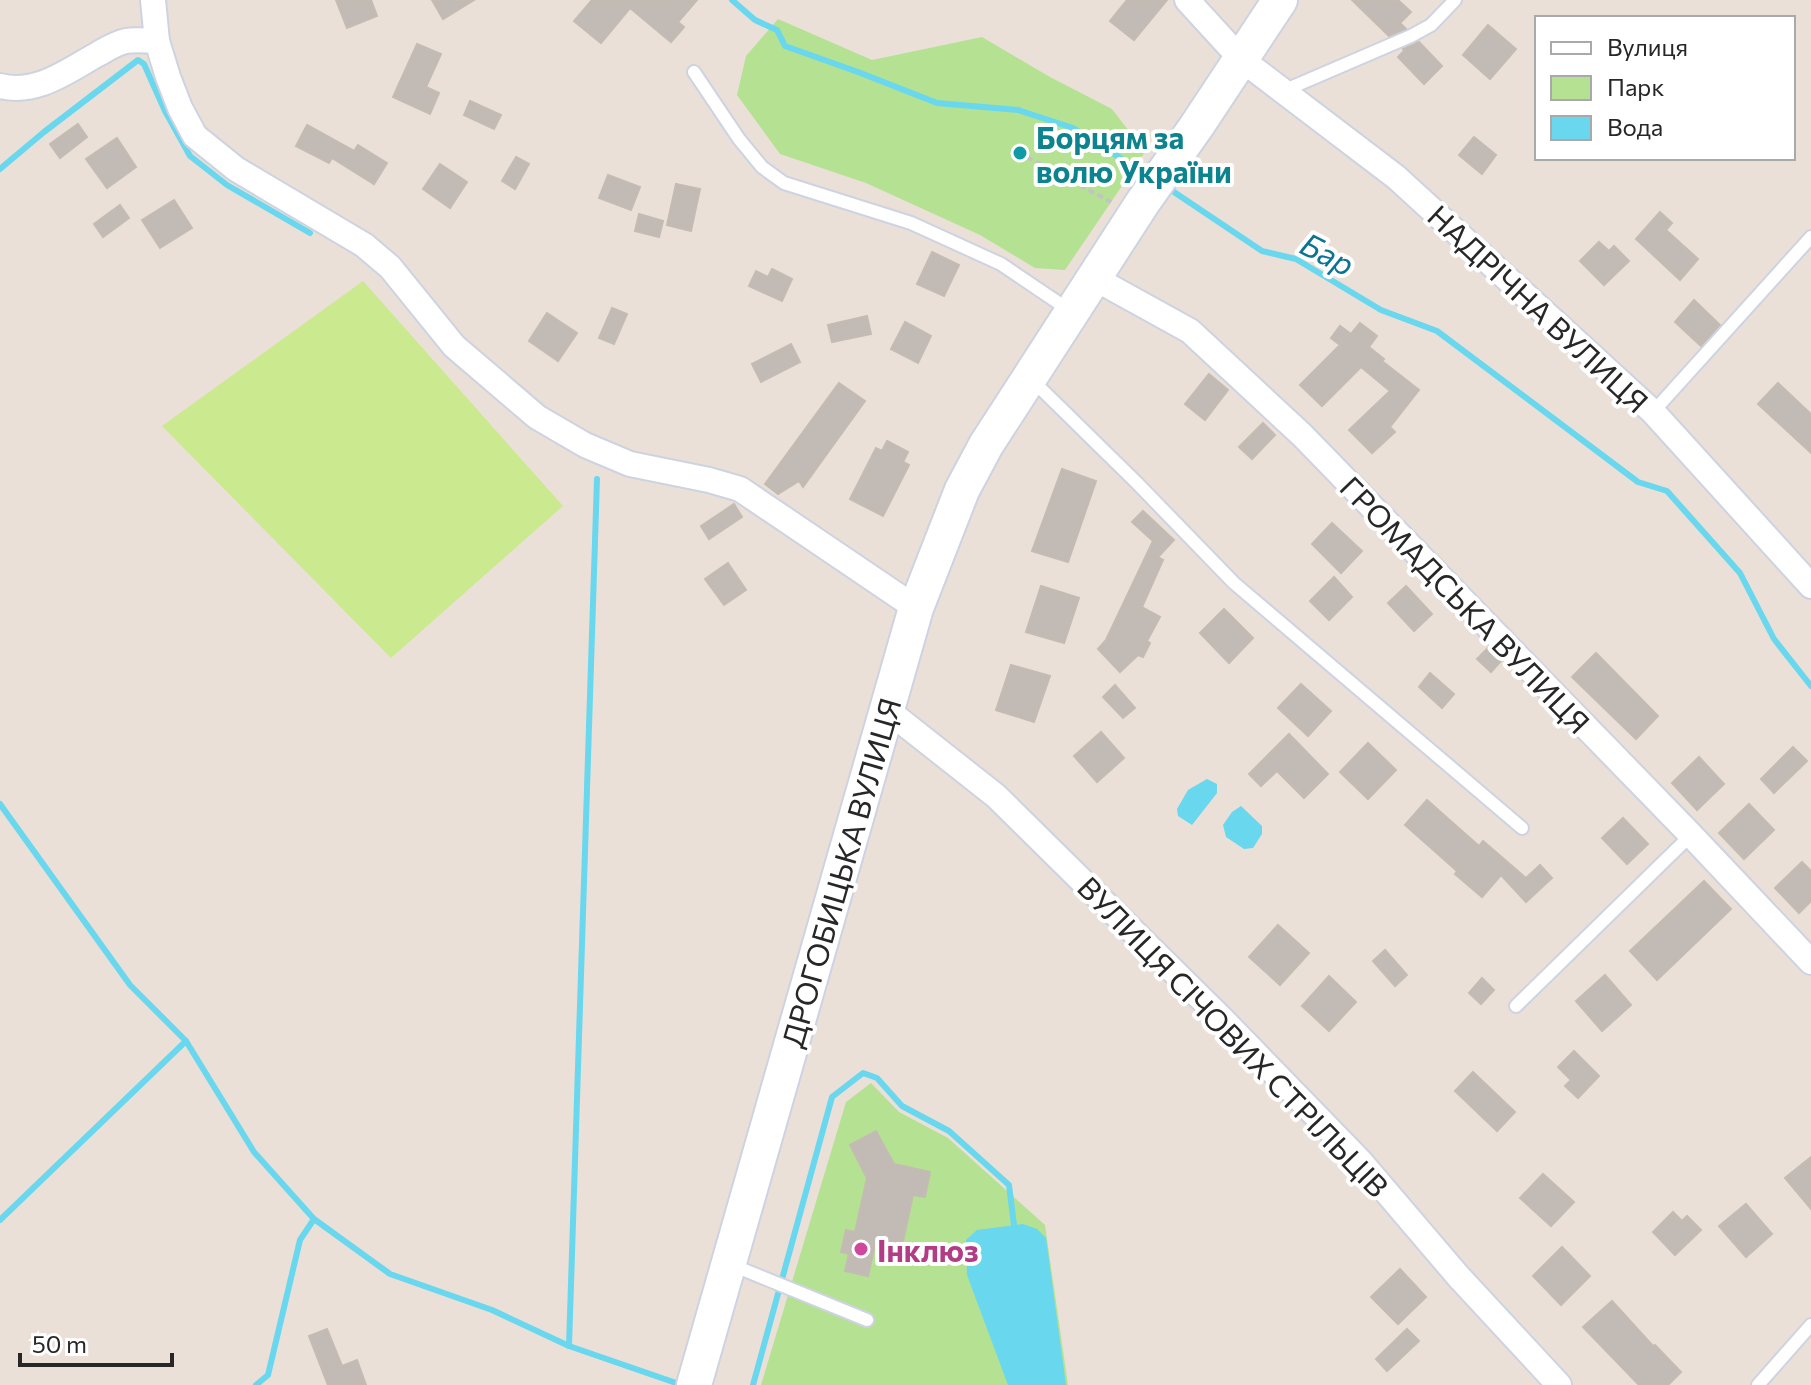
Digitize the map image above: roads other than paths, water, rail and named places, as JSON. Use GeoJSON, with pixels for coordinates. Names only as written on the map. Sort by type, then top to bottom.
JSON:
{"type":"FeatureCollection","features":[{"type":"Feature","properties":{"kind":"main road","name":"ДРОГОБИЦЬКА ВУЛИЦЯ"},"geometry":{"type":"LineString","coordinates":[[696,1379],[916,608],[962,490],[986,445],[1071,311],[1280,0]]}},
{"type":"Feature","properties":{"kind":"street"},"geometry":{"type":"LineString","coordinates":[[153,0],[157,41],[180,108],[195,136],[236,169],[364,245],[390,267],[454,346],[537,417],[585,445],[630,464],[740,489],[916,608]]}},
{"type":"Feature","properties":{"kind":"street","name":"НАДРІЧНА ВУЛИЦЯ"},"geometry":{"type":"LineString","coordinates":[[1187,0],[1241,59],[1396,177],[1653,412],[1811,586]]}},
{"type":"Feature","properties":{"kind":"street"},"geometry":{"type":"LineString","coordinates":[[0,86],[27,88],[43,84],[114,45],[128,40],[157,41]]}},
{"type":"Feature","properties":{"kind":"street","name":"ГРОМАДСЬКА ВУЛИЦЯ"},"geometry":{"type":"LineString","coordinates":[[1094,278],[1190,331],[1302,435],[1811,962]]}},
{"type":"Feature","properties":{"kind":"street","name":"ВУЛИЦЯ СІЧОВИХ СТРІЛЬЦІВ"},"geometry":{"type":"LineString","coordinates":[[887,710],[996,796],[1222,1019],[1360,1161],[1458,1276],[1559,1385]]}},
{"type":"Feature","properties":{"kind":"lane"},"geometry":{"type":"LineString","coordinates":[[1283,91],[1411,36],[1431,25],[1455,0]]}},
{"type":"Feature","properties":{"kind":"lane"},"geometry":{"type":"LineString","coordinates":[[694,72],[739,139],[762,167],[784,183],[911,223],[1001,264],[1071,311]]}},
{"type":"Feature","properties":{"kind":"lane"},"geometry":{"type":"LineString","coordinates":[[1653,412],[1811,237]]}},
{"type":"Feature","properties":{"kind":"lane"},"geometry":{"type":"LineString","coordinates":[[1029,377],[1234,583],[1522,828]]}},
{"type":"Feature","properties":{"kind":"lane"},"geometry":{"type":"LineString","coordinates":[[1516,1006],[1691,835]]}},
{"type":"Feature","properties":{"kind":"lane"},"geometry":{"type":"LineString","coordinates":[[729,1264],[867,1320]]}},
{"type":"Feature","properties":{"kind":"lane"},"geometry":{"type":"LineString","coordinates":[[1758,1385],[1811,1325]]}},
{"type":"Feature","properties":{"kind":"water"},"geometry":{"type":"Polygon","coordinates":[[[1207,779],[1217,784],[1217,793],[1192,825],[1178,816],[1177,809],[1188,790],[1207,779]]]}},
{"type":"Feature","properties":{"kind":"water"},"geometry":{"type":"Polygon","coordinates":[[[1241,806],[1262,826],[1262,834],[1253,848],[1244,849],[1226,837],[1223,825],[1232,812],[1241,806]]]}},
{"type":"Feature","properties":{"kind":"water"},"geometry":{"type":"Polygon","coordinates":[[[1023,1224],[1037,1229],[1046,1238],[1066,1385],[1008,1385],[967,1275],[966,1240],[977,1230],[1023,1224]]]}},
{"type":"Feature","properties":{"kind":"waterway","name":"Бар"},"geometry":{"type":"LineString","coordinates":[[732,0],[755,20],[777,30],[785,46],[937,103],[1018,110],[1073,128],[1149,176]]}},
{"type":"Feature","properties":{"kind":"waterway"},"geometry":{"type":"LineString","coordinates":[[0,169],[138,60],[144,64],[190,156],[227,185],[310,233]]}},
{"type":"Feature","properties":{"kind":"waterway","name":"Бар"},"geometry":{"type":"LineString","coordinates":[[1165,186],[1262,251],[1296,259],[1381,310],[1437,331],[1638,482],[1667,491],[1740,573],[1774,639],[1811,686]]}},
{"type":"Feature","properties":{"kind":"waterway"},"geometry":{"type":"LineString","coordinates":[[569,1346],[597,479]]}},
{"type":"Feature","properties":{"kind":"waterway"},"geometry":{"type":"LineString","coordinates":[[0,804],[130,985],[186,1041],[254,1152],[314,1219],[390,1274],[492,1310],[569,1346],[682,1385]]}},
{"type":"Feature","properties":{"kind":"waterway"},"geometry":{"type":"LineString","coordinates":[[0,1220],[186,1041]]}},
{"type":"Feature","properties":{"kind":"waterway"},"geometry":{"type":"LineString","coordinates":[[753,1385],[832,1097],[863,1073],[877,1078],[902,1106],[949,1131],[1009,1185],[1014,1225]]}},
{"type":"Feature","properties":{"kind":"waterway"},"geometry":{"type":"LineString","coordinates":[[256,1385],[268,1375],[300,1240],[314,1219]]}},
{"type":"Feature","properties":{"kind":"place","name":"Борцям за волю України"},"geometry":{"type":"Point","coordinates":[1020,153]}},
{"type":"Feature","properties":{"kind":"place","name":"Інклюз"},"geometry":{"type":"Point","coordinates":[861,1249]}}]}
